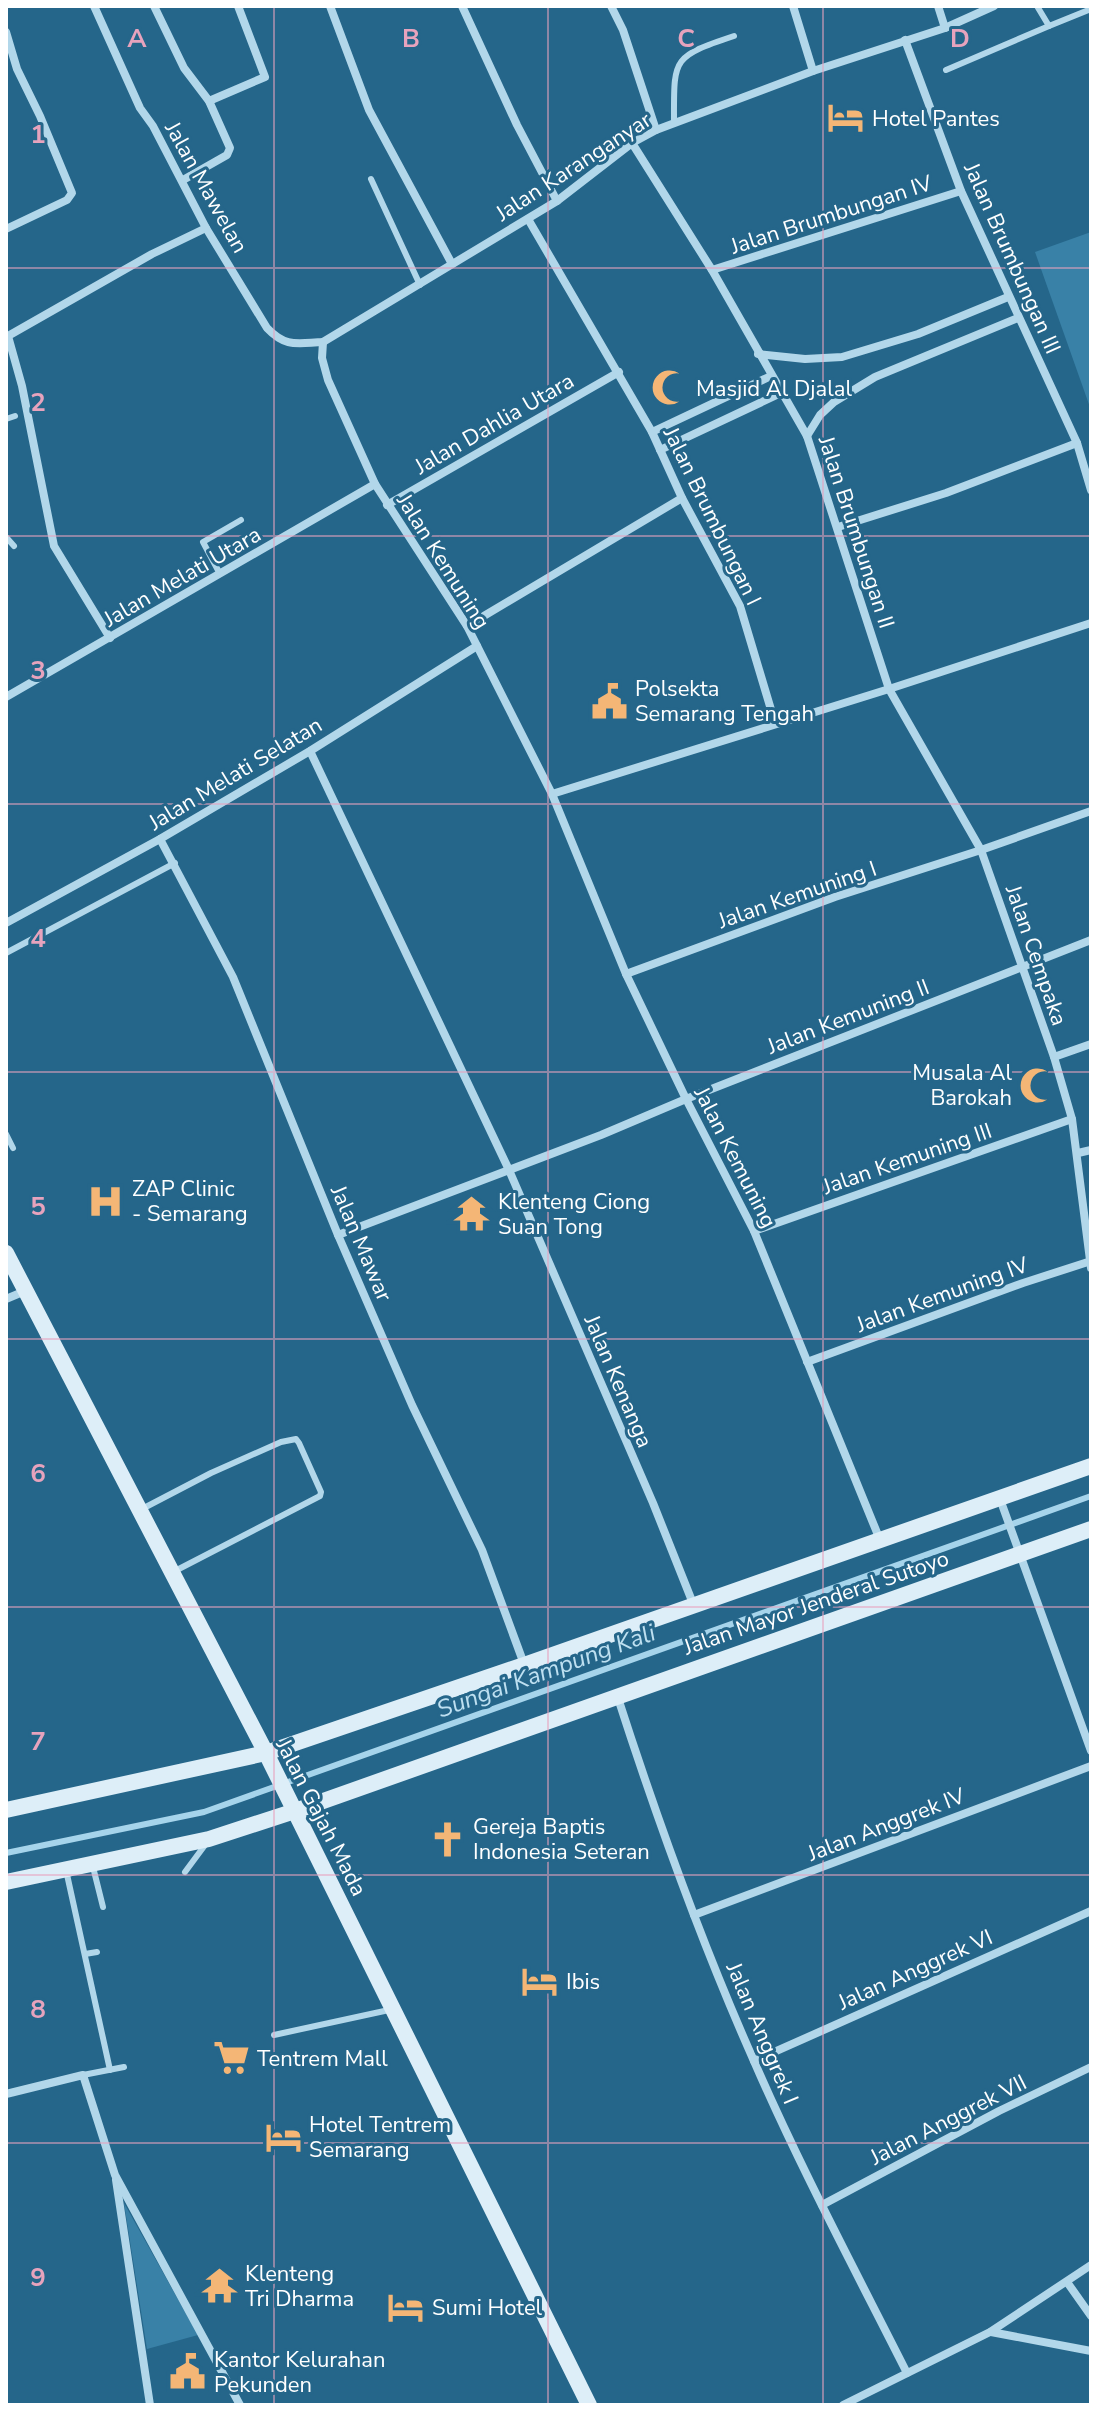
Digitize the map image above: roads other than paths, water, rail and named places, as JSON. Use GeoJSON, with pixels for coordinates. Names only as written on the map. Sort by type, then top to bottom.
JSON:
{"type":"FeatureCollection","features":[{"type":"Feature","properties":{"kind":"main road","name":"Jalan Gajah Mada"},"geometry":{"type":"LineString","coordinates":[[6,1253],[267,1755],[589,2405]]}},
{"type":"Feature","properties":{"kind":"main road"},"geometry":{"type":"LineString","coordinates":[[6,1810],[267,1755],[880,1540],[1002,1503],[1091,1466]]}},
{"type":"Feature","properties":{"kind":"main road","name":"Jalan Mayor Jenderal Sutoyo"},"geometry":{"type":"LineString","coordinates":[[6,1882],[209,1839],[292,1805],[617,1695],[1019,1550],[1091,1529]]}},
{"type":"Feature","properties":{"kind":"street","name":"Jalan Mawelan"},"geometry":{"type":"LineString","coordinates":[[94,6],[140,108],[183,180],[206,228],[267,328],[287,344],[323,342]]}},
{"type":"Feature","properties":{"kind":"street"},"geometry":{"type":"LineString","coordinates":[[154,6],[184,68],[209,101],[230,148],[230,153],[183,180]]}},
{"type":"Feature","properties":{"kind":"street","name":"Jalan Mawelan"},"geometry":{"type":"LineString","coordinates":[[209,101],[265,77],[238,6]]}},
{"type":"Feature","properties":{"kind":"street"},"geometry":{"type":"LineString","coordinates":[[330,6],[369,110],[452,264]]}},
{"type":"Feature","properties":{"kind":"street"},"geometry":{"type":"LineString","coordinates":[[462,6],[517,125],[557,201]]}},
{"type":"Feature","properties":{"kind":"street"},"geometry":{"type":"LineString","coordinates":[[611,6],[623,30],[656,130]]}},
{"type":"Feature","properties":{"kind":"street"},"geometry":{"type":"LineString","coordinates":[[793,6],[813,71]]}},
{"type":"Feature","properties":{"kind":"street"},"geometry":{"type":"LineString","coordinates":[[938,6],[945,28]]}},
{"type":"Feature","properties":{"kind":"street","name":"Jalan Karanganyar"},"geometry":{"type":"LineString","coordinates":[[323,342],[557,201],[632,143],[656,130],[813,71],[945,28],[994,6]]}},
{"type":"Feature","properties":{"kind":"street"},"geometry":{"type":"LineString","coordinates":[[6,32],[17,69],[72,193],[67,200],[6,229]]}},
{"type":"Feature","properties":{"kind":"street","name":"Jalan Brumbungan III"},"geometry":{"type":"LineString","coordinates":[[905,40],[961,191],[1077,443],[1091,490]]}},
{"type":"Feature","properties":{"kind":"street","name":"Jalan Brumbungan II"},"geometry":{"type":"LineString","coordinates":[[632,143],[712,270],[807,436],[889,689],[981,850]]}},
{"type":"Feature","properties":{"kind":"street","name":"Jalan Brumbungan IV"},"geometry":{"type":"LineString","coordinates":[[712,270],[961,191]]}},
{"type":"Feature","properties":{"kind":"street","name":"Jalan Brumbungan I"},"geometry":{"type":"LineString","coordinates":[[528,219],[652,432],[682,498],[740,606],[775,723]]}},
{"type":"Feature","properties":{"kind":"street"},"geometry":{"type":"LineString","coordinates":[[110,638],[54,546],[24,396],[8,336],[139,261],[206,228]]}},
{"type":"Feature","properties":{"kind":"street"},"geometry":{"type":"LineString","coordinates":[[758,354],[805,359],[842,357],[918,334],[1008,297]]}},
{"type":"Feature","properties":{"kind":"street"},"geometry":{"type":"LineString","coordinates":[[807,436],[820,415],[834,402],[875,377],[1018,318]]}},
{"type":"Feature","properties":{"kind":"street","name":"Jalan Kemuning"},"geometry":{"type":"LineString","coordinates":[[323,342],[322,358],[328,380],[375,484],[467,626],[552,794],[626,974],[754,1231],[880,1540]]}},
{"type":"Feature","properties":{"kind":"street","name":"Jalan Dahlia Utara"},"geometry":{"type":"LineString","coordinates":[[387,505],[619,372]]}},
{"type":"Feature","properties":{"kind":"street"},"geometry":{"type":"LineString","coordinates":[[652,432],[771,376]]}},
{"type":"Feature","properties":{"kind":"street"},"geometry":{"type":"LineString","coordinates":[[660,450],[781,393]]}},
{"type":"Feature","properties":{"kind":"street"},"geometry":{"type":"LineString","coordinates":[[705,407],[714,425]]}},
{"type":"Feature","properties":{"kind":"street"},"geometry":{"type":"LineString","coordinates":[[838,527],[946,493],[1077,443]]}},
{"type":"Feature","properties":{"kind":"street","name":"Jalan Melati Utara"},"geometry":{"type":"LineString","coordinates":[[6,697],[375,484]]}},
{"type":"Feature","properties":{"kind":"street"},"geometry":{"type":"LineString","coordinates":[[467,626],[682,498]]}},
{"type":"Feature","properties":{"kind":"street"},"geometry":{"type":"LineString","coordinates":[[552,794],[1091,623]]}},
{"type":"Feature","properties":{"kind":"street","name":"Jalan Melati Selatan"},"geometry":{"type":"LineString","coordinates":[[6,923],[160,839],[310,751],[477,646]]}},
{"type":"Feature","properties":{"kind":"street","name":"Jalan Kenanga"},"geometry":{"type":"LineString","coordinates":[[310,751],[509,1170],[653,1503],[694,1606]]}},
{"type":"Feature","properties":{"kind":"street","name":"Jalan Kemuning I"},"geometry":{"type":"LineString","coordinates":[[626,974],[835,897],[1091,811]]}},
{"type":"Feature","properties":{"kind":"street","name":"Jalan Mawar"},"geometry":{"type":"LineString","coordinates":[[160,839],[233,977],[338,1235],[412,1405],[482,1550],[524,1665]]}},
{"type":"Feature","properties":{"kind":"street","name":"Jalan Cempaka"},"geometry":{"type":"LineString","coordinates":[[981,850],[1054,1057],[1072,1119],[1090,1264]]}},
{"type":"Feature","properties":{"kind":"street","name":"Jalan Kemuning II"},"geometry":{"type":"LineString","coordinates":[[686,1099],[1091,940]]}},
{"type":"Feature","properties":{"kind":"street"},"geometry":{"type":"LineString","coordinates":[[1054,1057],[1091,1044]]}},
{"type":"Feature","properties":{"kind":"street"},"geometry":{"type":"LineString","coordinates":[[338,1235],[601,1135],[686,1099]]}},
{"type":"Feature","properties":{"kind":"street","name":"Jalan Kemuning III"},"geometry":{"type":"LineString","coordinates":[[754,1231],[1072,1119]]}},
{"type":"Feature","properties":{"kind":"street"},"geometry":{"type":"LineString","coordinates":[[1078,1153],[1091,1150]]}},
{"type":"Feature","properties":{"kind":"street","name":"Jalan Kemuning IV"},"geometry":{"type":"LineString","coordinates":[[807,1362],[1023,1283],[1090,1264]]}},
{"type":"Feature","properties":{"kind":"street"},"geometry":{"type":"LineString","coordinates":[[6,1299],[25,1291]]}},
{"type":"Feature","properties":{"kind":"street"},"geometry":{"type":"LineString","coordinates":[[1002,1503],[1091,1751]]}},
{"type":"Feature","properties":{"kind":"street","name":"Jalan Anggrek I"},"geometry":{"type":"LineString","coordinates":[[617,1695],[694,1915],[754,2061],[907,2373]]}},
{"type":"Feature","properties":{"kind":"street","name":"Jalan Anggrek IV"},"geometry":{"type":"LineString","coordinates":[[694,1915],[1091,1766]]}},
{"type":"Feature","properties":{"kind":"street","name":"Jalan Anggrek VI"},"geometry":{"type":"LineString","coordinates":[[754,2061],[1091,1911]]}},
{"type":"Feature","properties":{"kind":"street","name":"Jalan Anggrek VII"},"geometry":{"type":"LineString","coordinates":[[822,2205],[999,2111],[1091,2067]]}},
{"type":"Feature","properties":{"kind":"street"},"geometry":{"type":"LineString","coordinates":[[6,2094],[83,2075],[115,2175],[150,2405]]}},
{"type":"Feature","properties":{"kind":"street"},"geometry":{"type":"LineString","coordinates":[[115,2175],[240,2405]]}},
{"type":"Feature","properties":{"kind":"street"},"geometry":{"type":"LineString","coordinates":[[843,2405],[990,2332],[1091,2265]]}},
{"type":"Feature","properties":{"kind":"street"},"geometry":{"type":"LineString","coordinates":[[1067,2282],[1091,2316]]}},
{"type":"Feature","properties":{"kind":"street"},"geometry":{"type":"LineString","coordinates":[[990,2332],[1091,2351]]}},
{"type":"Feature","properties":{"kind":"lane"},"geometry":{"type":"LineString","coordinates":[[1037,6],[1049,26]]}},
{"type":"Feature","properties":{"kind":"lane"},"geometry":{"type":"LineString","coordinates":[[946,70],[1091,9]]}},
{"type":"Feature","properties":{"kind":"lane"},"geometry":{"type":"LineString","coordinates":[[674,123],[674,85],[680,61],[691,52],[734,36]]}},
{"type":"Feature","properties":{"kind":"lane"},"geometry":{"type":"LineString","coordinates":[[371,179],[420,285]]}},
{"type":"Feature","properties":{"kind":"lane"},"geometry":{"type":"LineString","coordinates":[[6,419],[15,416]]}},
{"type":"Feature","properties":{"kind":"lane"},"geometry":{"type":"LineString","coordinates":[[220,574],[203,542],[241,520]]}},
{"type":"Feature","properties":{"kind":"lane"},"geometry":{"type":"LineString","coordinates":[[6,537],[14,546]]}},
{"type":"Feature","properties":{"kind":"lane"},"geometry":{"type":"LineString","coordinates":[[6,953],[175,863]]}},
{"type":"Feature","properties":{"kind":"lane"},"geometry":{"type":"LineString","coordinates":[[6,1134],[13,1148]]}},
{"type":"Feature","properties":{"kind":"lane"},"geometry":{"type":"LineString","coordinates":[[140,1510],[211,1473],[281,1442],[296,1439],[299,1443],[321,1492],[320,1496],[172,1572]]}},
{"type":"Feature","properties":{"kind":"lane"},"geometry":{"type":"LineString","coordinates":[[185,1872],[209,1839]]}},
{"type":"Feature","properties":{"kind":"lane"},"geometry":{"type":"LineString","coordinates":[[92,1863],[102,1905],[113,1900]]}},
{"type":"Feature","properties":{"kind":"lane"},"geometry":{"type":"LineString","coordinates":[[66,1869],[110,2070]]}},
{"type":"Feature","properties":{"kind":"lane"},"geometry":{"type":"LineString","coordinates":[[85,1954],[97,1952]]}},
{"type":"Feature","properties":{"kind":"lane"},"geometry":{"type":"LineString","coordinates":[[274,2035],[393,2009]]}},
{"type":"Feature","properties":{"kind":"lane"},"geometry":{"type":"LineString","coordinates":[[83,2075],[124,2067]]}},
{"type":"Feature","properties":{"kind":"waterway","name":"Sungai Kampung Kali"},"geometry":{"type":"LineString","coordinates":[[6,1853],[204,1812],[1091,1496]]}},
{"type":"Feature","properties":{"kind":"place","name":"Hotel Pantes"},"geometry":{"type":"Point","coordinates":[846,118]}},
{"type":"Feature","properties":{"kind":"place","name":"Masjid Al Djalal"},"geometry":{"type":"Point","coordinates":[670,388]}},
{"type":"Feature","properties":{"kind":"place","name":"Polsekta Semarang Tengah"},"geometry":{"type":"Point","coordinates":[609,701]}},
{"type":"Feature","properties":{"kind":"place","name":"Musala Al Barokah"},"geometry":{"type":"Point","coordinates":[1038,1085]}},
{"type":"Feature","properties":{"kind":"place","name":"ZAP Clinic - Semarang"},"geometry":{"type":"Point","coordinates":[106,1201]}},
{"type":"Feature","properties":{"kind":"place","name":"Klenteng Ciong Suan Tong"},"geometry":{"type":"Point","coordinates":[472,1214]}},
{"type":"Feature","properties":{"kind":"place","name":"Gereja Baptis Indonesia Seteran"},"geometry":{"type":"Point","coordinates":[447,1839]}},
{"type":"Feature","properties":{"kind":"place","name":"Ibis"},"geometry":{"type":"Point","coordinates":[540,1981]}},
{"type":"Feature","properties":{"kind":"place","name":"Tentrem Mall"},"geometry":{"type":"Point","coordinates":[231,2058]}},
{"type":"Feature","properties":{"kind":"place","name":"Hotel Tentrem Semarang"},"geometry":{"type":"Point","coordinates":[283,2137]}},
{"type":"Feature","properties":{"kind":"place","name":"Klenteng Tri Dharma"},"geometry":{"type":"Point","coordinates":[219,2286]}},
{"type":"Feature","properties":{"kind":"place","name":"Sumi Hotel"},"geometry":{"type":"Point","coordinates":[406,2307]}},
{"type":"Feature","properties":{"kind":"place","name":"Kantor Kelurahan Pekunden"},"geometry":{"type":"Point","coordinates":[188,2372]}}]}
